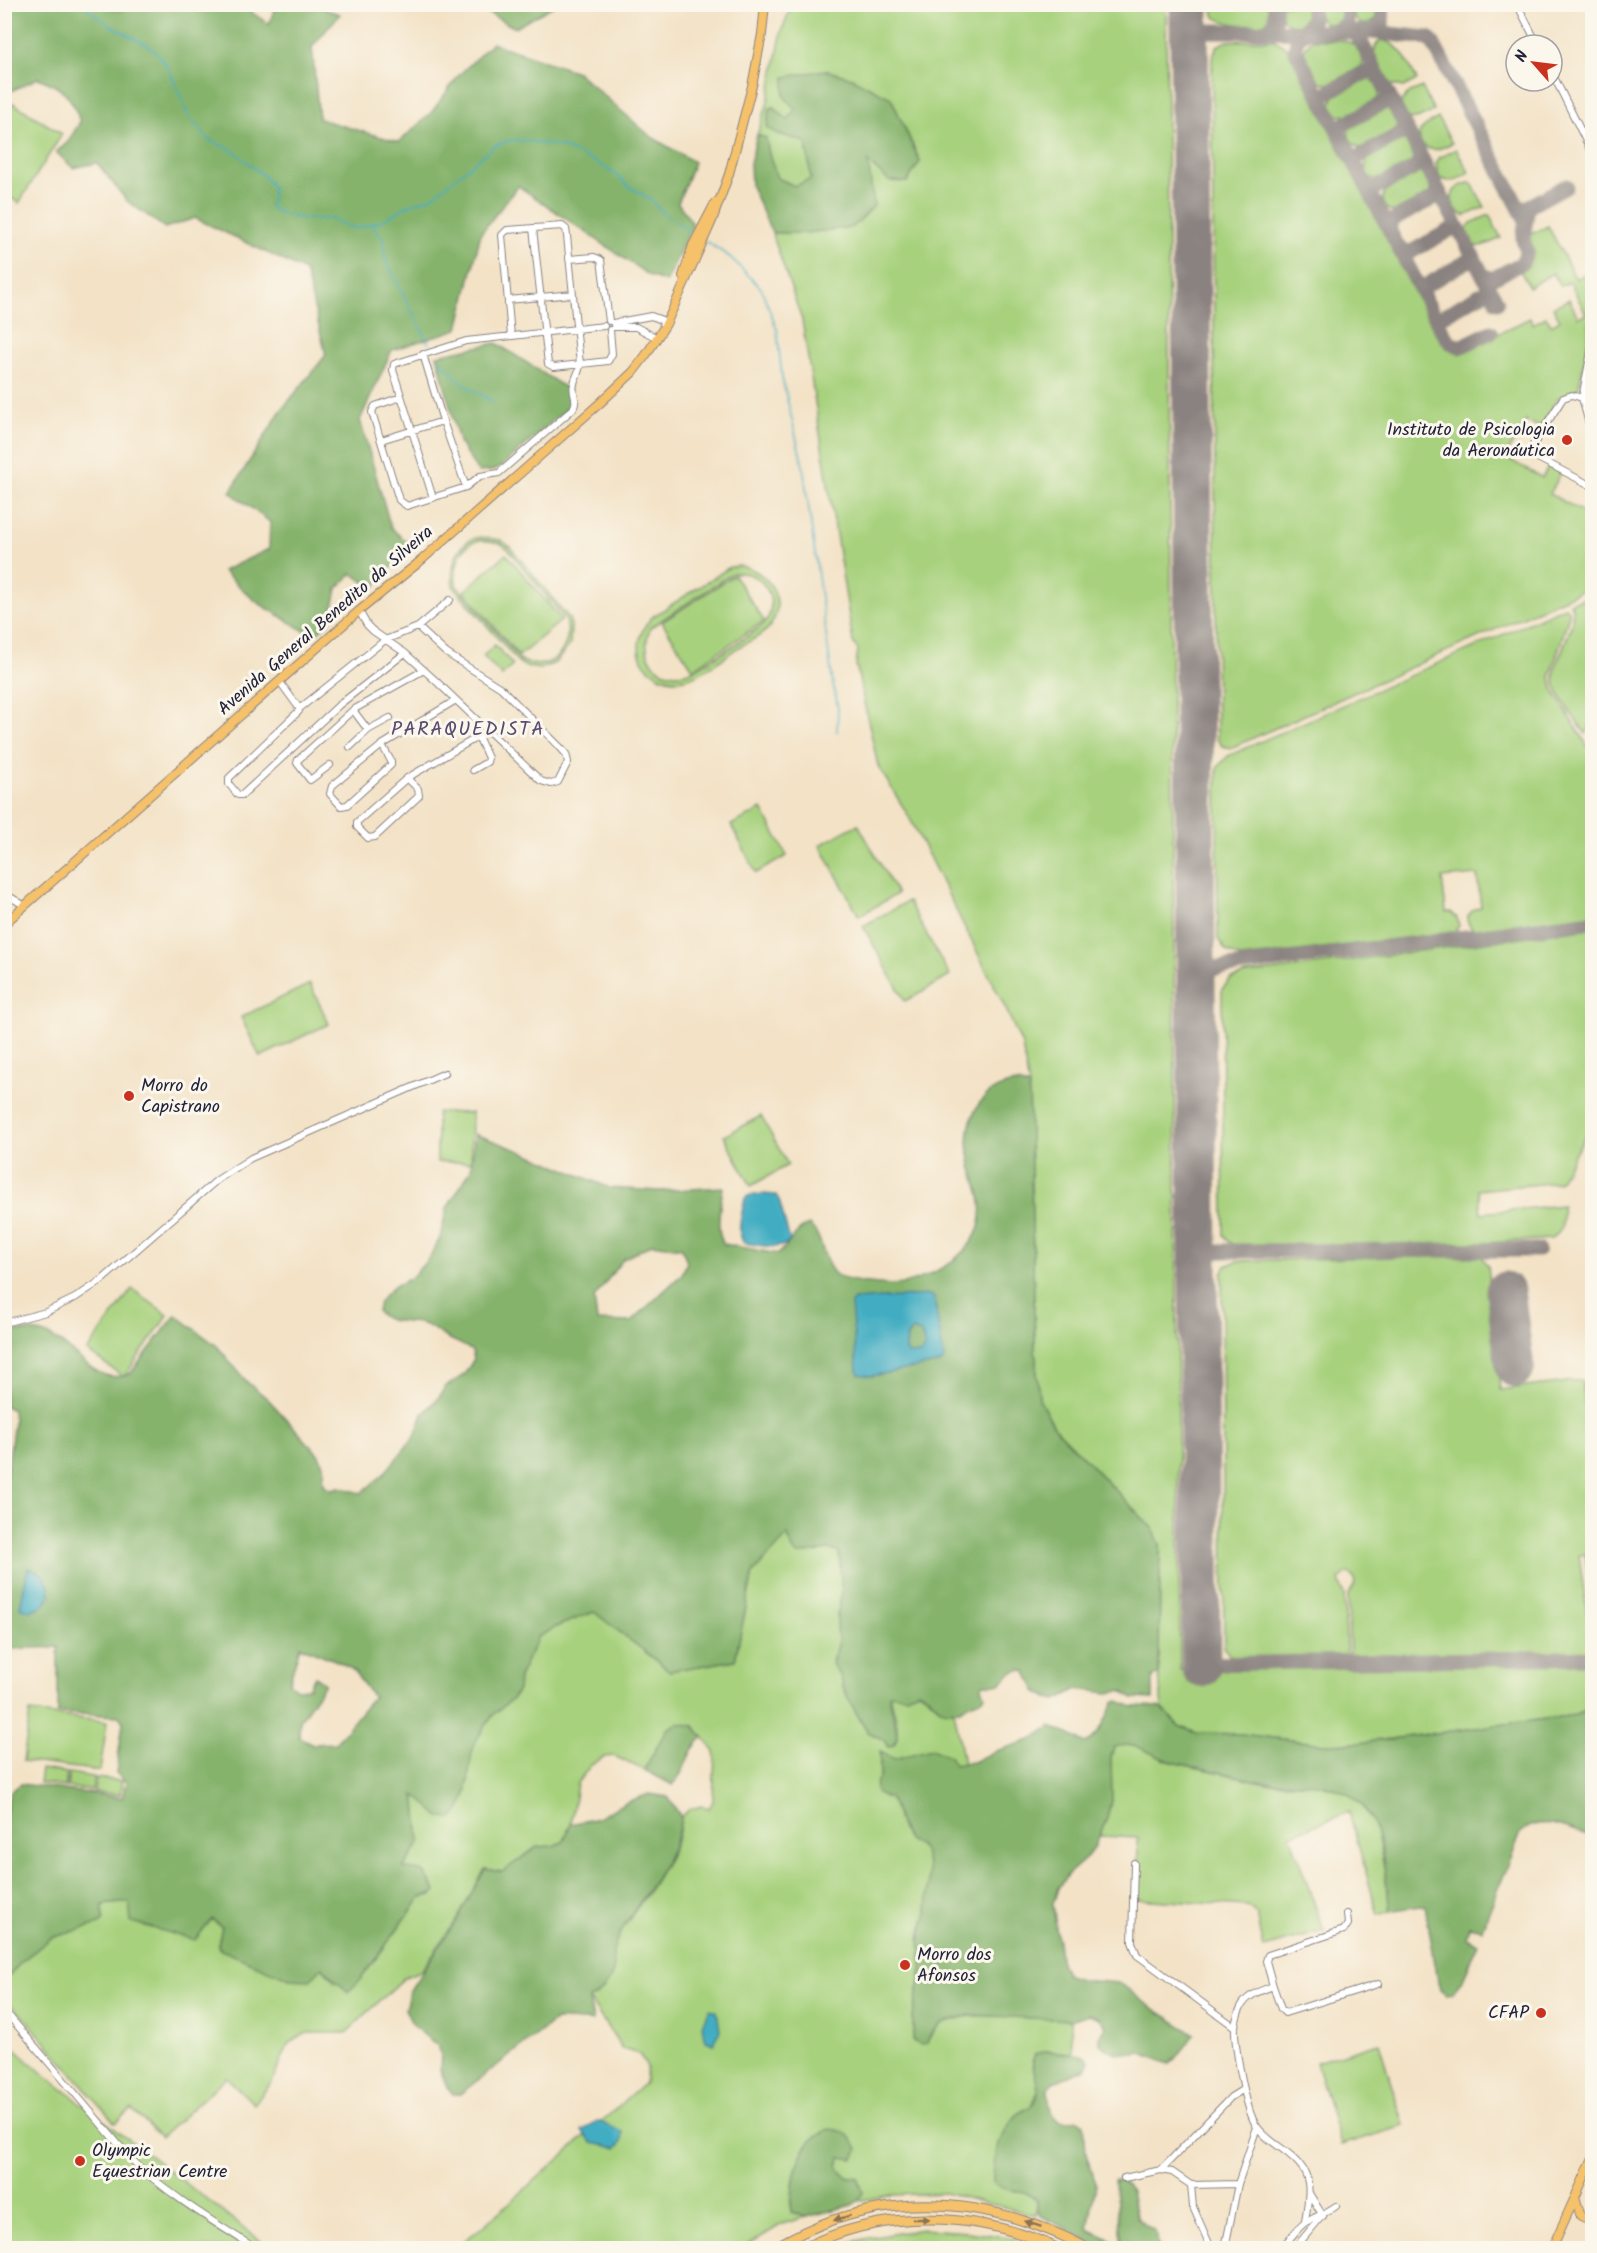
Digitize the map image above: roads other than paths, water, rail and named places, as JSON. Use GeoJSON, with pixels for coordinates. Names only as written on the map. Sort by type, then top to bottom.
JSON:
{"type":"FeatureCollection","features":[{"type":"Feature","properties":{"kind":"highway"},"geometry":{"type":"LineString","coordinates":[[774,2248],[806,2231],[862,2212],[923,2203],[981,2209],[1010,2216],[1050,2230],[1086,2248]]}},
{"type":"Feature","properties":{"kind":"highway"},"geometry":{"type":"LineString","coordinates":[[804,2248],[828,2237],[860,2228],[888,2221],[916,2218],[977,2223],[1010,2229],[1057,2248]]}},
{"type":"Feature","properties":{"kind":"main road","name":"Avenida General Benedito da Silveira"},"geometry":{"type":"LineString","coordinates":[[4,924],[359,611],[417,564],[613,392],[637,368],[660,330],[729,174],[747,109],[762,34],[765,4]]}},
{"type":"Feature","properties":{"kind":"main road"},"geometry":{"type":"LineString","coordinates":[[1552,2248],[1593,2160]]}},
{"type":"Feature","properties":{"kind":"main road"},"geometry":{"type":"LineString","coordinates":[[1575,2200],[1581,2217]]}},
{"type":"Feature","properties":{"kind":"main road"},"geometry":{"type":"LineString","coordinates":[[1566,2219],[1581,2217],[1593,2222]]}},
{"type":"Feature","properties":{"kind":"street"},"geometry":{"type":"LineString","coordinates":[[1517,4],[1532,33]]}},
{"type":"Feature","properties":{"kind":"street"},"geometry":{"type":"LineString","coordinates":[[1562,93],[1593,153]]}},
{"type":"Feature","properties":{"kind":"street"},"geometry":{"type":"LineString","coordinates":[[401,397],[375,406],[372,411],[401,504],[410,506],[466,487],[479,477],[501,472],[573,409],[576,402],[573,386],[580,370],[580,364],[567,231],[564,227],[507,231],[502,235],[511,336]]}},
{"type":"Feature","properties":{"kind":"street"},"geometry":{"type":"LineString","coordinates":[[533,228],[548,364],[554,366],[610,359],[612,354],[601,260],[594,257],[570,259]]}},
{"type":"Feature","properties":{"kind":"street"},"geometry":{"type":"LineString","coordinates":[[508,300],[573,294]]}},
{"type":"Feature","properties":{"kind":"street"},"geometry":{"type":"LineString","coordinates":[[610,326],[651,316],[660,330]]}},
{"type":"Feature","properties":{"kind":"street"},"geometry":{"type":"LineString","coordinates":[[433,498],[393,370],[394,365],[398,362],[466,341],[610,326],[660,330]]}},
{"type":"Feature","properties":{"kind":"street"},"geometry":{"type":"LineString","coordinates":[[1593,347],[1582,398],[1593,435]]}},
{"type":"Feature","properties":{"kind":"street"},"geometry":{"type":"LineString","coordinates":[[423,354],[466,487]]}},
{"type":"Feature","properties":{"kind":"street"},"geometry":{"type":"LineString","coordinates":[[1582,398],[1572,395],[1563,398],[1528,453],[1593,486]]}},
{"type":"Feature","properties":{"kind":"street"},"geometry":{"type":"LineString","coordinates":[[381,440],[443,421]]}},
{"type":"Feature","properties":{"kind":"street"},"geometry":{"type":"LineString","coordinates":[[405,653],[339,705],[242,795],[238,795],[229,784],[229,778],[299,710],[385,640],[418,627],[450,600]]}},
{"type":"Feature","properties":{"kind":"street"},"geometry":{"type":"LineString","coordinates":[[359,611],[367,625],[424,670],[541,781],[551,784],[558,782],[568,762],[560,746],[501,688],[446,653],[418,627]]}},
{"type":"Feature","properties":{"kind":"street"},"geometry":{"type":"LineString","coordinates":[[330,765],[310,780],[297,763],[353,710],[424,670]]}},
{"type":"Feature","properties":{"kind":"street"},"geometry":{"type":"LineString","coordinates":[[280,682],[299,710]]}},
{"type":"Feature","properties":{"kind":"street"},"geometry":{"type":"LineString","coordinates":[[382,745],[391,765],[347,805],[341,806],[330,794],[332,786],[382,745],[456,700]]}},
{"type":"Feature","properties":{"kind":"street"},"geometry":{"type":"LineString","coordinates":[[353,710],[368,730]]}},
{"type":"Feature","properties":{"kind":"street"},"geometry":{"type":"LineString","coordinates":[[350,747],[368,730],[390,718]]}},
{"type":"Feature","properties":{"kind":"street"},"geometry":{"type":"LineString","coordinates":[[407,778],[418,789],[419,796],[375,837],[368,838],[357,827],[357,822],[407,778],[488,731]]}},
{"type":"Feature","properties":{"kind":"street"},"geometry":{"type":"LineString","coordinates":[[472,770],[487,762],[488,758],[478,736]]}},
{"type":"Feature","properties":{"kind":"street"},"geometry":{"type":"LineString","coordinates":[[4,893],[25,906]]}},
{"type":"Feature","properties":{"kind":"street"},"geometry":{"type":"LineString","coordinates":[[4,1323],[46,1312],[93,1286],[218,1180],[251,1158],[446,1073]]}},
{"type":"Feature","properties":{"kind":"street"},"geometry":{"type":"LineString","coordinates":[[1134,1863],[1132,1942],[1137,1955],[1235,2027]]}},
{"type":"Feature","properties":{"kind":"street"},"geometry":{"type":"LineString","coordinates":[[1347,1914],[1348,1924],[1344,1930],[1268,1955],[1266,1961],[1281,2009],[1285,2013],[1378,1984]]}},
{"type":"Feature","properties":{"kind":"street"},"geometry":{"type":"LineString","coordinates":[[1273,1986],[1250,1996],[1244,2002],[1235,2027],[1244,2089],[1251,2118],[1257,2127],[1303,2169],[1309,2184],[1305,2222],[1288,2243],[1279,2248]]}},
{"type":"Feature","properties":{"kind":"street"},"geometry":{"type":"LineString","coordinates":[[4,2010],[130,2158],[148,2176],[177,2198],[255,2248]]}},
{"type":"Feature","properties":{"kind":"street"},"geometry":{"type":"LineString","coordinates":[[1161,2170],[1230,2097],[1244,2089]]}},
{"type":"Feature","properties":{"kind":"street"},"geometry":{"type":"LineString","coordinates":[[1225,2248],[1238,2184],[1257,2127]]}},
{"type":"Feature","properties":{"kind":"street"},"geometry":{"type":"LineString","coordinates":[[1124,2178],[1161,2170],[1172,2172],[1191,2185],[1238,2184]]}},
{"type":"Feature","properties":{"kind":"street"},"geometry":{"type":"LineString","coordinates":[[1191,2185],[1190,2197],[1193,2207],[1211,2248]]}},
{"type":"Feature","properties":{"kind":"street"},"geometry":{"type":"LineString","coordinates":[[1309,2192],[1323,2216]]}},
{"type":"Feature","properties":{"kind":"street"},"geometry":{"type":"LineString","coordinates":[[1295,2248],[1323,2216],[1336,2206]]}},
{"type":"Feature","properties":{"kind":"street"},"geometry":{"type":"LineString","coordinates":[[1305,2222],[1323,2216]]}},
{"type":"Feature","properties":{"kind":"water"},"geometry":{"type":"Polygon","coordinates":[[[762,1194],[776,1195],[779,1200],[790,1241],[786,1244],[775,1247],[762,1246],[744,1243],[741,1238],[741,1215],[745,1198],[762,1194]]]}},
{"type":"Feature","properties":{"kind":"water"},"geometry":{"type":"Polygon","coordinates":[[[930,1295],[934,1298],[944,1359],[942,1363],[871,1376],[859,1374],[851,1304],[854,1300],[930,1295]],[[912,1330],[907,1336],[906,1350],[909,1354],[921,1354],[925,1347],[921,1333],[912,1330]]]}},
{"type":"Feature","properties":{"kind":"water"},"geometry":{"type":"Polygon","coordinates":[[[28,1568],[38,1571],[44,1577],[50,1595],[44,1605],[30,1611],[20,1607],[28,1568]]]}},
{"type":"Feature","properties":{"kind":"water"},"geometry":{"type":"Polygon","coordinates":[[[710,2009],[717,2011],[720,2031],[714,2044],[706,2041],[702,2025],[710,2009]]]}},
{"type":"Feature","properties":{"kind":"water"},"geometry":{"type":"Polygon","coordinates":[[[597,2121],[623,2132],[622,2142],[617,2148],[592,2143],[582,2131],[597,2121]]]}},
{"type":"Feature","properties":{"kind":"waterway"},"geometry":{"type":"LineString","coordinates":[[81,4],[110,25],[149,46],[157,53],[170,71],[189,117],[209,140],[234,151],[265,177],[273,189],[270,207],[282,214],[304,219],[332,219],[352,228],[382,221],[409,205],[432,197],[494,146],[511,140],[559,146],[594,161],[650,199],[664,214],[695,235]]}},
{"type":"Feature","properties":{"kind":"waterway"},"geometry":{"type":"LineString","coordinates":[[373,225],[383,239],[385,259],[429,344]]}},
{"type":"Feature","properties":{"kind":"waterway"},"geometry":{"type":"LineString","coordinates":[[707,242],[730,257],[761,288],[777,329],[782,378],[803,466],[838,708],[837,732]]}},
{"type":"Feature","properties":{"kind":"waterway"},"geometry":{"type":"LineString","coordinates":[[439,360],[465,385],[493,402]]}},
{"type":"Feature","properties":{"kind":"place","name":"Instituto de Psicologia da Aeronáutica"},"geometry":{"type":"Point","coordinates":[1567,440]}},
{"type":"Feature","properties":{"kind":"place","name":"Morro do Capistrano"},"geometry":{"type":"Point","coordinates":[129,1096]}},
{"type":"Feature","properties":{"kind":"place","name":"Morro dos Afonsos"},"geometry":{"type":"Point","coordinates":[905,1965]}},
{"type":"Feature","properties":{"kind":"place","name":"CFAP"},"geometry":{"type":"Point","coordinates":[1541,2013]}},
{"type":"Feature","properties":{"kind":"place","name":"Olympic Equestrian Centre"},"geometry":{"type":"Point","coordinates":[80,2161]}},
{"type":"Feature","properties":{"kind":"district","name":"PARAQUEDISTA"},"geometry":{"type":"Point","coordinates":[468,730]}}]}
